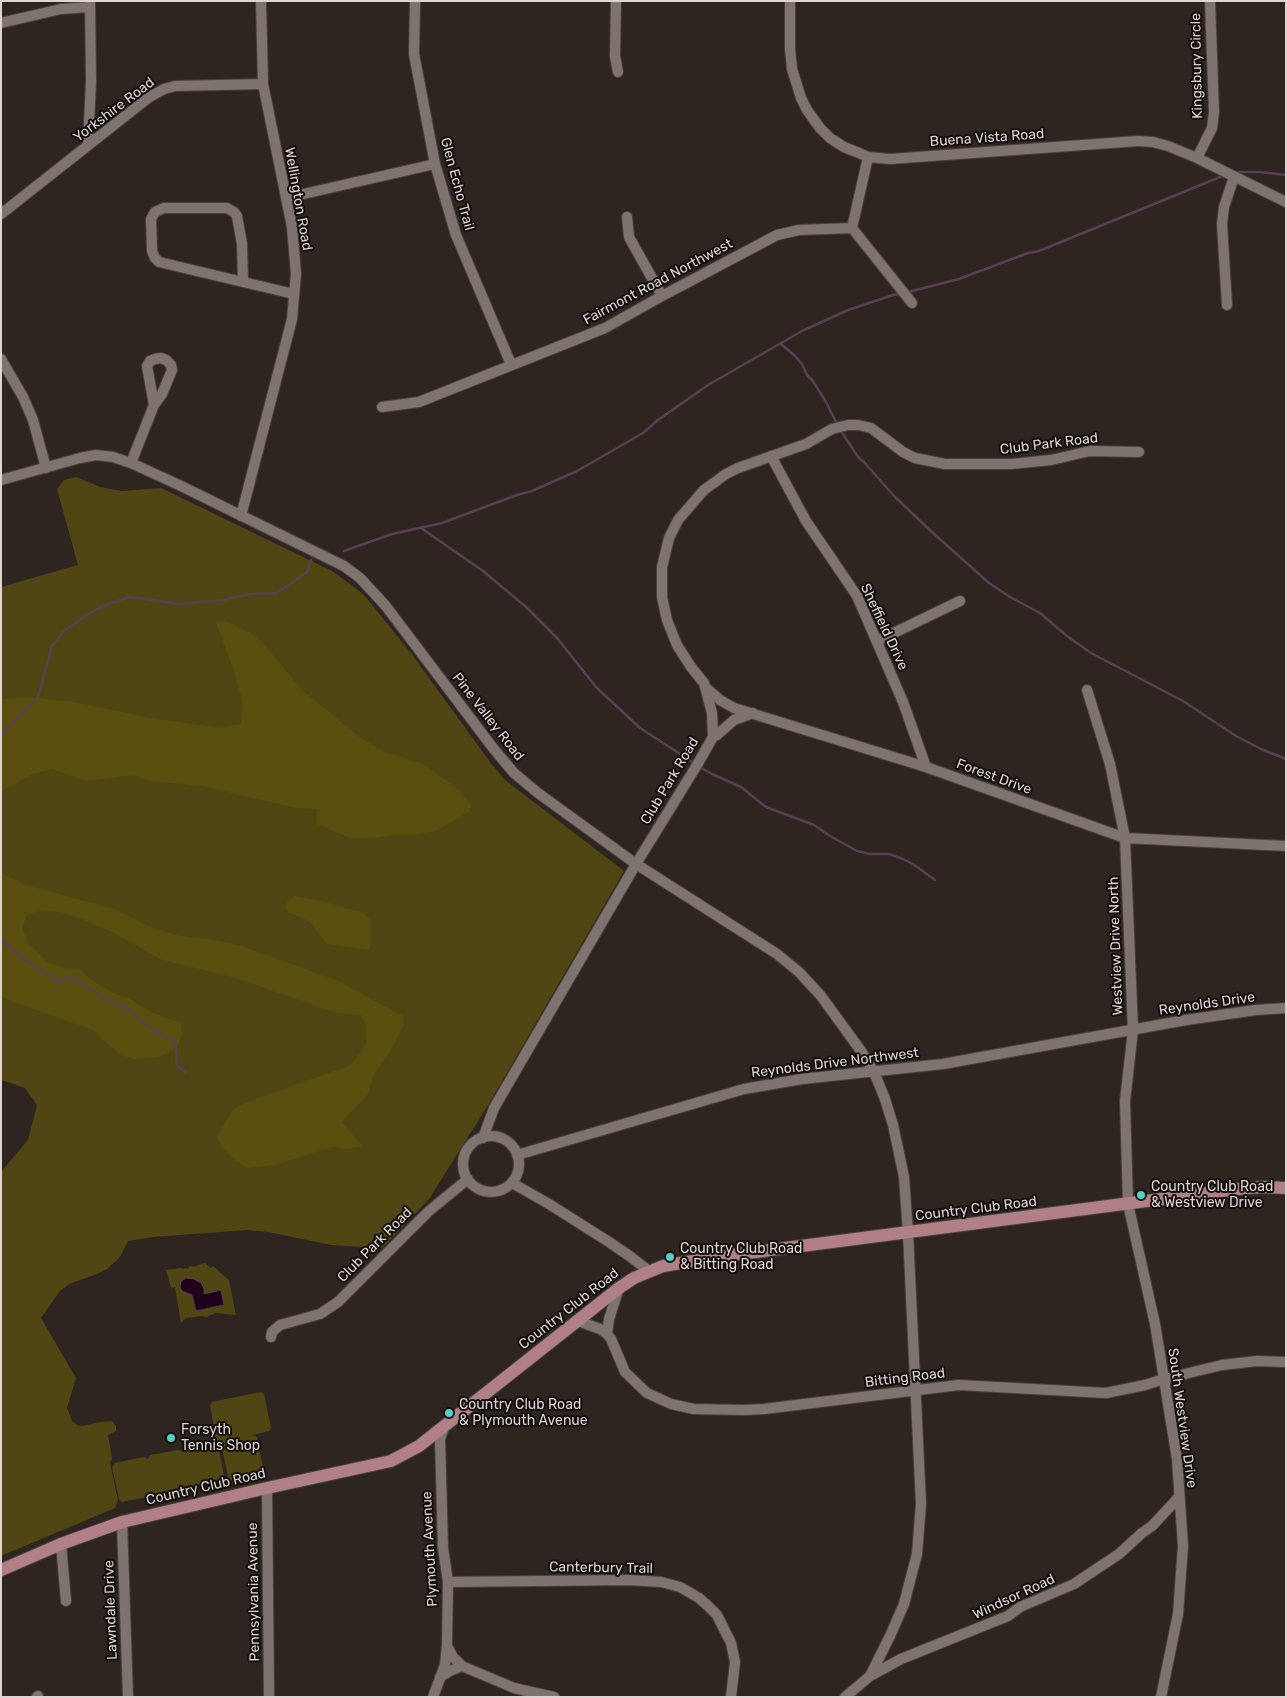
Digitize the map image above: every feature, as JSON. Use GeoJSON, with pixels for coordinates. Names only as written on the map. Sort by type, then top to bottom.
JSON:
{"type":"FeatureCollection","features":[{"type":"Feature","properties":{"kind":"main road","name":"Country Club Road"},"geometry":{"type":"LineString","coordinates":[[1,1570],[61,1544],[122,1522],[391,1461],[419,1446],[444,1428],[619,1288],[649,1271],[679,1262],[1246,1188],[1286,1188]]}},
{"type":"Feature","properties":{"kind":"street","name":"Wellington Road"},"geometry":{"type":"LineString","coordinates":[[241,516],[292,319],[296,274],[292,227],[263,84],[261,1]]}},
{"type":"Feature","properties":{"kind":"street","name":"Glen Echo Trail"},"geometry":{"type":"LineString","coordinates":[[415,1],[414,54],[435,164],[456,235],[511,364]]}},
{"type":"Feature","properties":{"kind":"street"},"geometry":{"type":"LineString","coordinates":[[616,1],[615,56],[618,72]]}},
{"type":"Feature","properties":{"kind":"street","name":"Buena Vista Road"},"geometry":{"type":"LineString","coordinates":[[790,1],[790,49],[796,85],[814,121],[830,138],[844,147],[868,156],[890,159],[1138,141],[1168,146],[1197,158],[1286,202]]}},
{"type":"Feature","properties":{"kind":"street","name":"Kingsbury Circle"},"geometry":{"type":"LineString","coordinates":[[1197,158],[1212,128],[1214,112],[1210,1]]}},
{"type":"Feature","properties":{"kind":"street"},"geometry":{"type":"LineString","coordinates":[[1,23],[61,8],[90,4],[91,82],[88,145]]}},
{"type":"Feature","properties":{"kind":"street","name":"Yorkshire Road"},"geometry":{"type":"LineString","coordinates":[[1,214],[148,98],[164,89],[185,85],[263,84]]}},
{"type":"Feature","properties":{"kind":"street"},"geometry":{"type":"LineString","coordinates":[[868,156],[852,228],[912,303]]}},
{"type":"Feature","properties":{"kind":"street"},"geometry":{"type":"LineString","coordinates":[[286,198],[435,164]]}},
{"type":"Feature","properties":{"kind":"street"},"geometry":{"type":"LineString","coordinates":[[1227,305],[1222,224],[1224,207],[1234,177]]}},
{"type":"Feature","properties":{"kind":"street"},"geometry":{"type":"LineString","coordinates":[[243,282],[239,227],[237,216],[231,209],[164,208],[153,215],[151,219],[152,251],[159,262],[243,282],[294,294]]}},
{"type":"Feature","properties":{"kind":"street"},"geometry":{"type":"LineString","coordinates":[[627,218],[629,237],[662,296]]}},
{"type":"Feature","properties":{"kind":"street","name":"Fairmont Road Northwest"},"geometry":{"type":"LineString","coordinates":[[382,407],[419,402],[605,328],[777,236],[799,230],[852,228]]}},
{"type":"Feature","properties":{"kind":"street"},"geometry":{"type":"LineString","coordinates":[[1,359],[23,397],[33,420],[46,468]]}},
{"type":"Feature","properties":{"kind":"street"},"geometry":{"type":"LineString","coordinates":[[131,463],[154,404]]}},
{"type":"Feature","properties":{"kind":"street","name":"Club Park Road"},"geometry":{"type":"LineString","coordinates":[[483,1138],[494,1108],[713,736],[712,713],[705,686],[702,680],[690,668],[680,651],[662,604],[662,567],[669,538],[678,520],[700,495],[712,484],[738,468],[806,444],[839,427],[858,424],[871,428],[903,452],[916,458],[945,464],[1011,464],[1051,460],[1090,451],[1139,452]]}},
{"type":"Feature","properties":{"kind":"street","name":"Pine Valley Road"},"geometry":{"type":"LineString","coordinates":[[1,480],[80,458],[96,455],[113,457],[131,463],[344,566],[360,578],[385,604],[493,748],[514,773],[538,793],[636,864],[776,954],[799,972],[821,996],[861,1051],[874,1072],[885,1099],[904,1177],[921,1504],[917,1554],[904,1604],[870,1676]]}},
{"type":"Feature","properties":{"kind":"street","name":"Sheffield Drive"},"geometry":{"type":"LineString","coordinates":[[771,456],[806,521],[857,596],[903,702],[926,767]]}},
{"type":"Feature","properties":{"kind":"street"},"geometry":{"type":"LineString","coordinates":[[877,641],[960,601]]}},
{"type":"Feature","properties":{"kind":"street","name":"Forest Drive"},"geometry":{"type":"LineString","coordinates":[[705,686],[728,706],[926,767],[1125,838],[1286,846]]}},
{"type":"Feature","properties":{"kind":"street","name":"Westview Drive North"},"geometry":{"type":"LineString","coordinates":[[1087,690],[1110,764],[1125,838],[1133,1030],[1125,1101],[1128,1204]]}},
{"type":"Feature","properties":{"kind":"street"},"geometry":{"type":"LineString","coordinates":[[713,736],[717,735],[734,720],[753,713]]}},
{"type":"Feature","properties":{"kind":"street","name":"Reynolds Drive"},"geometry":{"type":"LineString","coordinates":[[1133,1030],[1256,1010],[1286,1008]]}},
{"type":"Feature","properties":{"kind":"street","name":"Reynolds Drive Northwest"},"geometry":{"type":"LineString","coordinates":[[517,1155],[744,1090],[802,1079],[874,1072],[982,1057],[1133,1030]]}},
{"type":"Feature","properties":{"kind":"street"},"geometry":{"type":"LineString","coordinates":[[483,1138],[499,1138],[507,1142],[517,1155],[518,1170],[512,1183],[496,1192],[486,1192],[478,1189],[468,1179],[463,1166],[464,1157],[468,1149],[474,1142],[483,1138]]}},
{"type":"Feature","properties":{"kind":"street","name":"Club Park Road"},"geometry":{"type":"LineString","coordinates":[[270,1338],[272,1332],[280,1325],[320,1314],[338,1302],[429,1210],[468,1179]]}},
{"type":"Feature","properties":{"kind":"street"},"geometry":{"type":"LineString","coordinates":[[512,1183],[631,1256],[649,1271]]}},
{"type":"Feature","properties":{"kind":"street","name":"South Westview Drive"},"geometry":{"type":"LineString","coordinates":[[1128,1204],[1156,1324],[1177,1459],[1182,1546],[1178,1614],[1161,1697]]}},
{"type":"Feature","properties":{"kind":"street"},"geometry":{"type":"LineString","coordinates":[[607,1334],[608,1320],[619,1288]]}},
{"type":"Feature","properties":{"kind":"street"},"geometry":{"type":"LineString","coordinates":[[578,1321],[600,1329],[607,1334]]}},
{"type":"Feature","properties":{"kind":"street","name":"Bitting Road"},"geometry":{"type":"LineString","coordinates":[[607,1334],[625,1372],[641,1389],[671,1404],[694,1409],[744,1410],[968,1385],[1106,1393],[1222,1365],[1257,1361],[1286,1362]]}},
{"type":"Feature","properties":{"kind":"street","name":"Plymouth Avenue"},"geometry":{"type":"LineString","coordinates":[[433,1697],[446,1658],[447,1645],[448,1582],[443,1548],[440,1439],[444,1428]]}},
{"type":"Feature","properties":{"kind":"street","name":"Pennsylvania Avenue"},"geometry":{"type":"LineString","coordinates":[[266,1488],[269,1697]]}},
{"type":"Feature","properties":{"kind":"street","name":"Windsor Road"},"geometry":{"type":"LineString","coordinates":[[845,1697],[870,1676],[901,1659],[1008,1616],[1020,1607],[1074,1584],[1120,1554],[1152,1526],[1179,1497]]}},
{"type":"Feature","properties":{"kind":"street","name":"Lawndale Drive"},"geometry":{"type":"LineString","coordinates":[[122,1522],[128,1697]]}},
{"type":"Feature","properties":{"kind":"street"},"geometry":{"type":"LineString","coordinates":[[61,1544],[66,1601]]}},
{"type":"Feature","properties":{"kind":"street","name":"Canterbury Trail"},"geometry":{"type":"LineString","coordinates":[[448,1582],[628,1580],[660,1582],[680,1587],[699,1598],[708,1606],[718,1617],[731,1643],[735,1662],[731,1697]]}},
{"type":"Feature","properties":{"kind":"street"},"geometry":{"type":"LineString","coordinates":[[447,1645],[453,1656],[462,1666],[514,1688],[554,1697]]}},
{"type":"Feature","properties":{"kind":"street"},"geometry":{"type":"LineString","coordinates":[[440,1677],[450,1670],[462,1666]]}},
{"type":"Feature","properties":{"kind":"shaded area"},"geometry":{"type":"Polygon","coordinates":[[[76,477],[100,487],[122,491],[161,488],[332,571],[364,595],[411,653],[505,780],[624,871],[490,1102],[429,1199],[382,1248],[331,1245],[268,1232],[247,1230],[153,1237],[128,1241],[120,1257],[107,1269],[69,1284],[60,1291],[41,1318],[76,1378],[67,1408],[72,1421],[77,1425],[83,1426],[112,1421],[116,1426],[116,1431],[108,1435],[112,1458],[110,1463],[118,1500],[115,1508],[1,1556],[1,1172],[28,1140],[37,1105],[25,1088],[1,1080],[1,587],[78,565],[57,489],[64,480],[76,477]]]}},
{"type":"Feature","properties":{"kind":"shaded area"},"geometry":{"type":"Polygon","coordinates":[[[215,621],[225,621],[250,633],[262,642],[302,690],[362,739],[385,752],[422,764],[454,786],[471,804],[469,812],[435,831],[415,835],[351,838],[316,824],[317,809],[296,808],[202,786],[151,781],[133,775],[86,781],[52,769],[33,774],[1,791],[1,699],[30,697],[74,702],[150,718],[220,728],[241,724],[242,700],[234,670],[215,621]]]}},
{"type":"Feature","properties":{"kind":"shaded area"},"geometry":{"type":"Polygon","coordinates":[[[1,873],[23,884],[117,910],[152,928],[181,936],[242,946],[338,981],[403,1016],[404,1024],[390,1052],[374,1074],[368,1094],[342,1122],[362,1146],[348,1149],[333,1147],[274,1165],[247,1168],[234,1160],[222,1147],[217,1137],[232,1110],[250,1101],[351,1065],[366,1045],[366,1025],[361,1015],[336,1013],[236,978],[162,960],[114,933],[80,918],[59,912],[39,911],[27,915],[22,928],[29,943],[47,962],[65,968],[80,969],[93,981],[111,992],[131,999],[149,1011],[181,1023],[182,1034],[176,1049],[158,1057],[134,1059],[120,1055],[93,1030],[1,996],[1,873]]]}},
{"type":"Feature","properties":{"kind":"shaded area"},"geometry":{"type":"Polygon","coordinates":[[[295,896],[363,913],[371,921],[370,950],[328,944],[311,923],[289,913],[285,908],[288,901],[295,896]]]}},
{"type":"Feature","properties":{"kind":"shaded area"},"geometry":{"type":"Polygon","coordinates":[[[205,1263],[211,1268],[213,1266],[229,1280],[236,1315],[216,1313],[206,1317],[186,1318],[181,1323],[175,1287],[171,1288],[166,1270],[189,1268],[189,1266],[193,1267],[205,1263]]]}},
{"type":"Feature","properties":{"kind":"shaded area"},"geometry":{"type":"Polygon","coordinates":[[[186,1278],[194,1279],[201,1283],[204,1288],[204,1294],[221,1290],[224,1305],[196,1311],[192,1295],[182,1291],[180,1287],[181,1281],[186,1278]]]}},
{"type":"Feature","properties":{"kind":"shaded area"},"geometry":{"type":"Polygon","coordinates":[[[261,1392],[264,1394],[271,1428],[269,1431],[253,1435],[257,1437],[264,1474],[229,1481],[221,1444],[223,1441],[216,1440],[210,1405],[212,1402],[261,1392]]]}},
{"type":"Feature","properties":{"kind":"shaded area"},"geometry":{"type":"Polygon","coordinates":[[[215,1442],[218,1445],[225,1481],[122,1502],[119,1499],[112,1467],[115,1463],[144,1457],[148,1459],[150,1455],[178,1450],[183,1452],[185,1448],[215,1442]]]}},
{"type":"Feature","properties":{"kind":"waterway"},"geometry":{"type":"LineString","coordinates":[[1233,172],[1286,175]]}},
{"type":"Feature","properties":{"kind":"waterway"},"geometry":{"type":"LineString","coordinates":[[908,292],[959,279],[1028,253],[1039,251],[1225,175]]}},
{"type":"Feature","properties":{"kind":"waterway"},"geometry":{"type":"LineString","coordinates":[[344,551],[392,534],[442,523],[532,491],[577,471],[643,433],[658,420],[708,385],[802,331],[848,310],[900,294]]}},
{"type":"Feature","properties":{"kind":"waterway"},"geometry":{"type":"LineString","coordinates":[[781,344],[802,364],[807,375],[826,402],[838,426]]}},
{"type":"Feature","properties":{"kind":"waterway"},"geometry":{"type":"LineString","coordinates":[[841,431],[858,457],[895,497],[989,583],[1040,613],[1091,653],[1183,701],[1236,736],[1286,759]]}},
{"type":"Feature","properties":{"kind":"waterway"},"geometry":{"type":"LineString","coordinates":[[421,528],[483,571],[526,607],[558,639],[596,687],[640,728],[694,763]]}},
{"type":"Feature","properties":{"kind":"waterway"},"geometry":{"type":"LineString","coordinates":[[1,736],[38,697],[52,646],[65,630],[87,615],[103,606],[129,597],[180,604],[223,600],[250,594],[277,593],[307,572],[311,560]]}},
{"type":"Feature","properties":{"kind":"waterway"},"geometry":{"type":"LineString","coordinates":[[698,766],[741,787],[766,807],[814,825],[857,851],[870,854],[889,854],[903,859],[935,880]]}},
{"type":"Feature","properties":{"kind":"waterway"},"geometry":{"type":"LineString","coordinates":[[1,940],[57,982],[68,978],[76,979],[116,1005],[127,1008],[143,1023],[164,1037],[175,1040],[177,1066],[185,1072]]}},
{"type":"Feature","properties":{"kind":"place","name":"Country Club Road & Westview Drive"},"geometry":{"type":"Point","coordinates":[1141,1195]}},
{"type":"Feature","properties":{"kind":"place","name":"Country Club Road & Bitting Road"},"geometry":{"type":"Point","coordinates":[670,1257]}},
{"type":"Feature","properties":{"kind":"place","name":"Country Club Road & Plymouth Avenue"},"geometry":{"type":"Point","coordinates":[449,1413]}},
{"type":"Feature","properties":{"kind":"place","name":"Forsyth Tennis Shop"},"geometry":{"type":"Point","coordinates":[171,1438]}}]}
